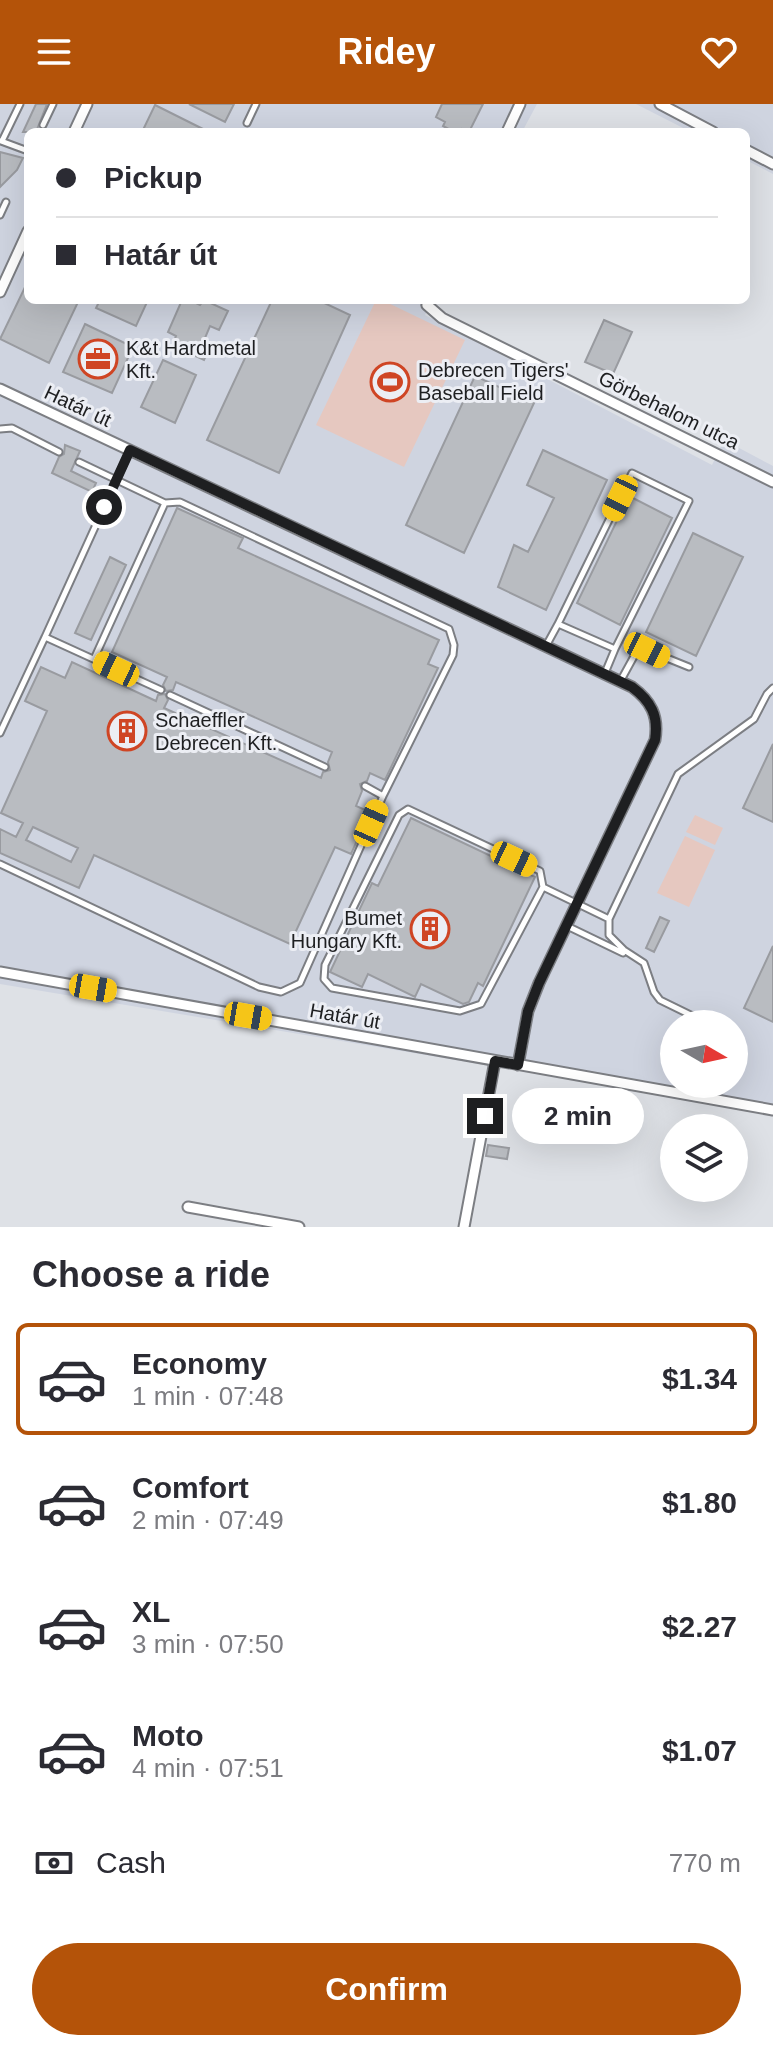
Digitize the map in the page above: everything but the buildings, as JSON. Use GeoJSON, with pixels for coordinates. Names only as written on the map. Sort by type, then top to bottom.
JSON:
{"type":"FeatureCollection","features":[{"type":"Feature","properties":{"kind":"street"},"geometry":{"type":"LineString","coordinates":[[76,128],[87,104]]}},
{"type":"Feature","properties":{"kind":"street"},"geometry":{"type":"LineString","coordinates":[[509,128],[520,104]]}},
{"type":"Feature","properties":{"kind":"street"},"geometry":{"type":"LineString","coordinates":[[660,104],[705,128]]}},
{"type":"Feature","properties":{"kind":"street"},"geometry":{"type":"LineString","coordinates":[[750,152],[773,164]]}},
{"type":"Feature","properties":{"kind":"street"},"geometry":{"type":"LineString","coordinates":[[0,292],[24,240]]}},
{"type":"Feature","properties":{"kind":"street","name":"Görbehalom utca"},"geometry":{"type":"LineString","coordinates":[[428,304],[442,318],[773,482]]}},
{"type":"Feature","properties":{"kind":"street","name":"Határ út"},"geometry":{"type":"LineString","coordinates":[[0,389],[621,681],[650,703],[656,720],[655,740],[528,1011],[518,1065]]}},
{"type":"Feature","properties":{"kind":"street","name":"Határ út"},"geometry":{"type":"LineString","coordinates":[[0,972],[773,1110]]}},
{"type":"Feature","properties":{"kind":"street"},"geometry":{"type":"LineString","coordinates":[[464,1227],[495,1061]]}},
{"type":"Feature","properties":{"kind":"street"},"geometry":{"type":"LineString","coordinates":[[188,1207],[299,1227]]}},
{"type":"Feature","properties":{"kind":"lane"},"geometry":{"type":"LineString","coordinates":[[20,104],[1,141],[24,150]]}},
{"type":"Feature","properties":{"kind":"lane"},"geometry":{"type":"LineString","coordinates":[[43,125],[53,104]]}},
{"type":"Feature","properties":{"kind":"lane"},"geometry":{"type":"LineString","coordinates":[[247,123],[256,104]]}},
{"type":"Feature","properties":{"kind":"lane"},"geometry":{"type":"LineString","coordinates":[[0,215],[6,202]]}},
{"type":"Feature","properties":{"kind":"lane"},"geometry":{"type":"LineString","coordinates":[[0,429],[12,428],[59,452]]}},
{"type":"Feature","properties":{"kind":"lane"},"geometry":{"type":"LineString","coordinates":[[0,733],[130,450]]}},
{"type":"Feature","properties":{"kind":"lane"},"geometry":{"type":"LineString","coordinates":[[0,864],[259,987],[281,992],[300,983],[383,796],[453,655],[454,645],[449,629],[180,502],[165,503],[79,462]]}},
{"type":"Feature","properties":{"kind":"lane"},"geometry":{"type":"LineString","coordinates":[[546,646],[632,473],[689,501],[604,673]]}},
{"type":"Feature","properties":{"kind":"lane"},"geometry":{"type":"LineString","coordinates":[[94,659],[165,503]]}},
{"type":"Feature","properties":{"kind":"lane"},"geometry":{"type":"LineString","coordinates":[[558,624],[615,649]]}},
{"type":"Feature","properties":{"kind":"lane"},"geometry":{"type":"LineString","coordinates":[[45,637],[161,690]]}},
{"type":"Feature","properties":{"kind":"lane"},"geometry":{"type":"LineString","coordinates":[[621,681],[638,649],[689,667]]}},
{"type":"Feature","properties":{"kind":"lane"},"geometry":{"type":"LineString","coordinates":[[680,1010],[660,1000],[644,963],[609,935],[609,919],[678,774],[754,719],[773,688]]}},
{"type":"Feature","properties":{"kind":"lane"},"geometry":{"type":"LineString","coordinates":[[170,695],[325,767]]}},
{"type":"Feature","properties":{"kind":"lane"},"geometry":{"type":"LineString","coordinates":[[365,786],[383,796]]}},
{"type":"Feature","properties":{"kind":"lane"},"geometry":{"type":"LineString","coordinates":[[408,809],[540,871],[543,887],[481,1004],[460,1011],[332,988],[324,979],[325,965],[399,815],[408,809]]}},
{"type":"Feature","properties":{"kind":"lane"},"geometry":{"type":"LineString","coordinates":[[543,887],[609,919]]}},
{"type":"Feature","properties":{"kind":"lane"},"geometry":{"type":"LineString","coordinates":[[567,926],[590,935],[614,950],[629,954]]}},
{"type":"Feature","properties":{"kind":"lane"},"geometry":{"type":"LineString","coordinates":[[590,935],[608,929]]}},
{"type":"Feature","properties":{"kind":"shaded area"},"geometry":{"type":"Polygon","coordinates":[[[0,104],[537,104],[524,128],[24,128],[24,304],[431,304],[425,315],[712,465],[724,440],[773,466],[773,1113],[683,1098],[748,1098],[748,1010],[660,1010],[660,1094],[0,984],[0,104]]]}},
{"type":"Feature","properties":{"kind":"shaded area"},"geometry":{"type":"Polygon","coordinates":[[[636,104],[773,104],[773,174],[750,162],[750,128],[683,128],[636,104]]]}},
{"type":"Feature","properties":{"kind":"shaded area","name":"Debrecen Tigers' Baseball Field"},"geometry":{"type":"Polygon","coordinates":[[[374,304],[390,304],[465,340],[404,467],[316,425],[374,304]]]}},
{"type":"Feature","properties":{"kind":"shaded area"},"geometry":{"type":"Polygon","coordinates":[[[695,815],[723,828],[715,845],[686,832],[695,815]]]}},
{"type":"Feature","properties":{"kind":"shaded area"},"geometry":{"type":"Polygon","coordinates":[[[685,836],[715,850],[689,907],[657,893],[685,836]]]}},
{"type":"Feature","properties":{"kind":"place","name":"K&t Hardmetal Kft."},"geometry":{"type":"Point","coordinates":[98,359]}},
{"type":"Feature","properties":{"kind":"place","name":"Debrecen Tigers' Baseball Field"},"geometry":{"type":"Point","coordinates":[390,382]}},
{"type":"Feature","properties":{"kind":"place","name":"Schaeffler Debrecen Kft."},"geometry":{"type":"Point","coordinates":[127,731]}},
{"type":"Feature","properties":{"kind":"place","name":"Bumet Hungary Kft."},"geometry":{"type":"Point","coordinates":[430,929]}},
{"type":"Feature","properties":{"kind":"route"},"geometry":{"type":"LineString","coordinates":[[104,507],[130,450],[632,687],[650,703],[656,720],[655,740],[539,983],[528,1011],[518,1065],[495,1061],[485,1116]]}}]}
